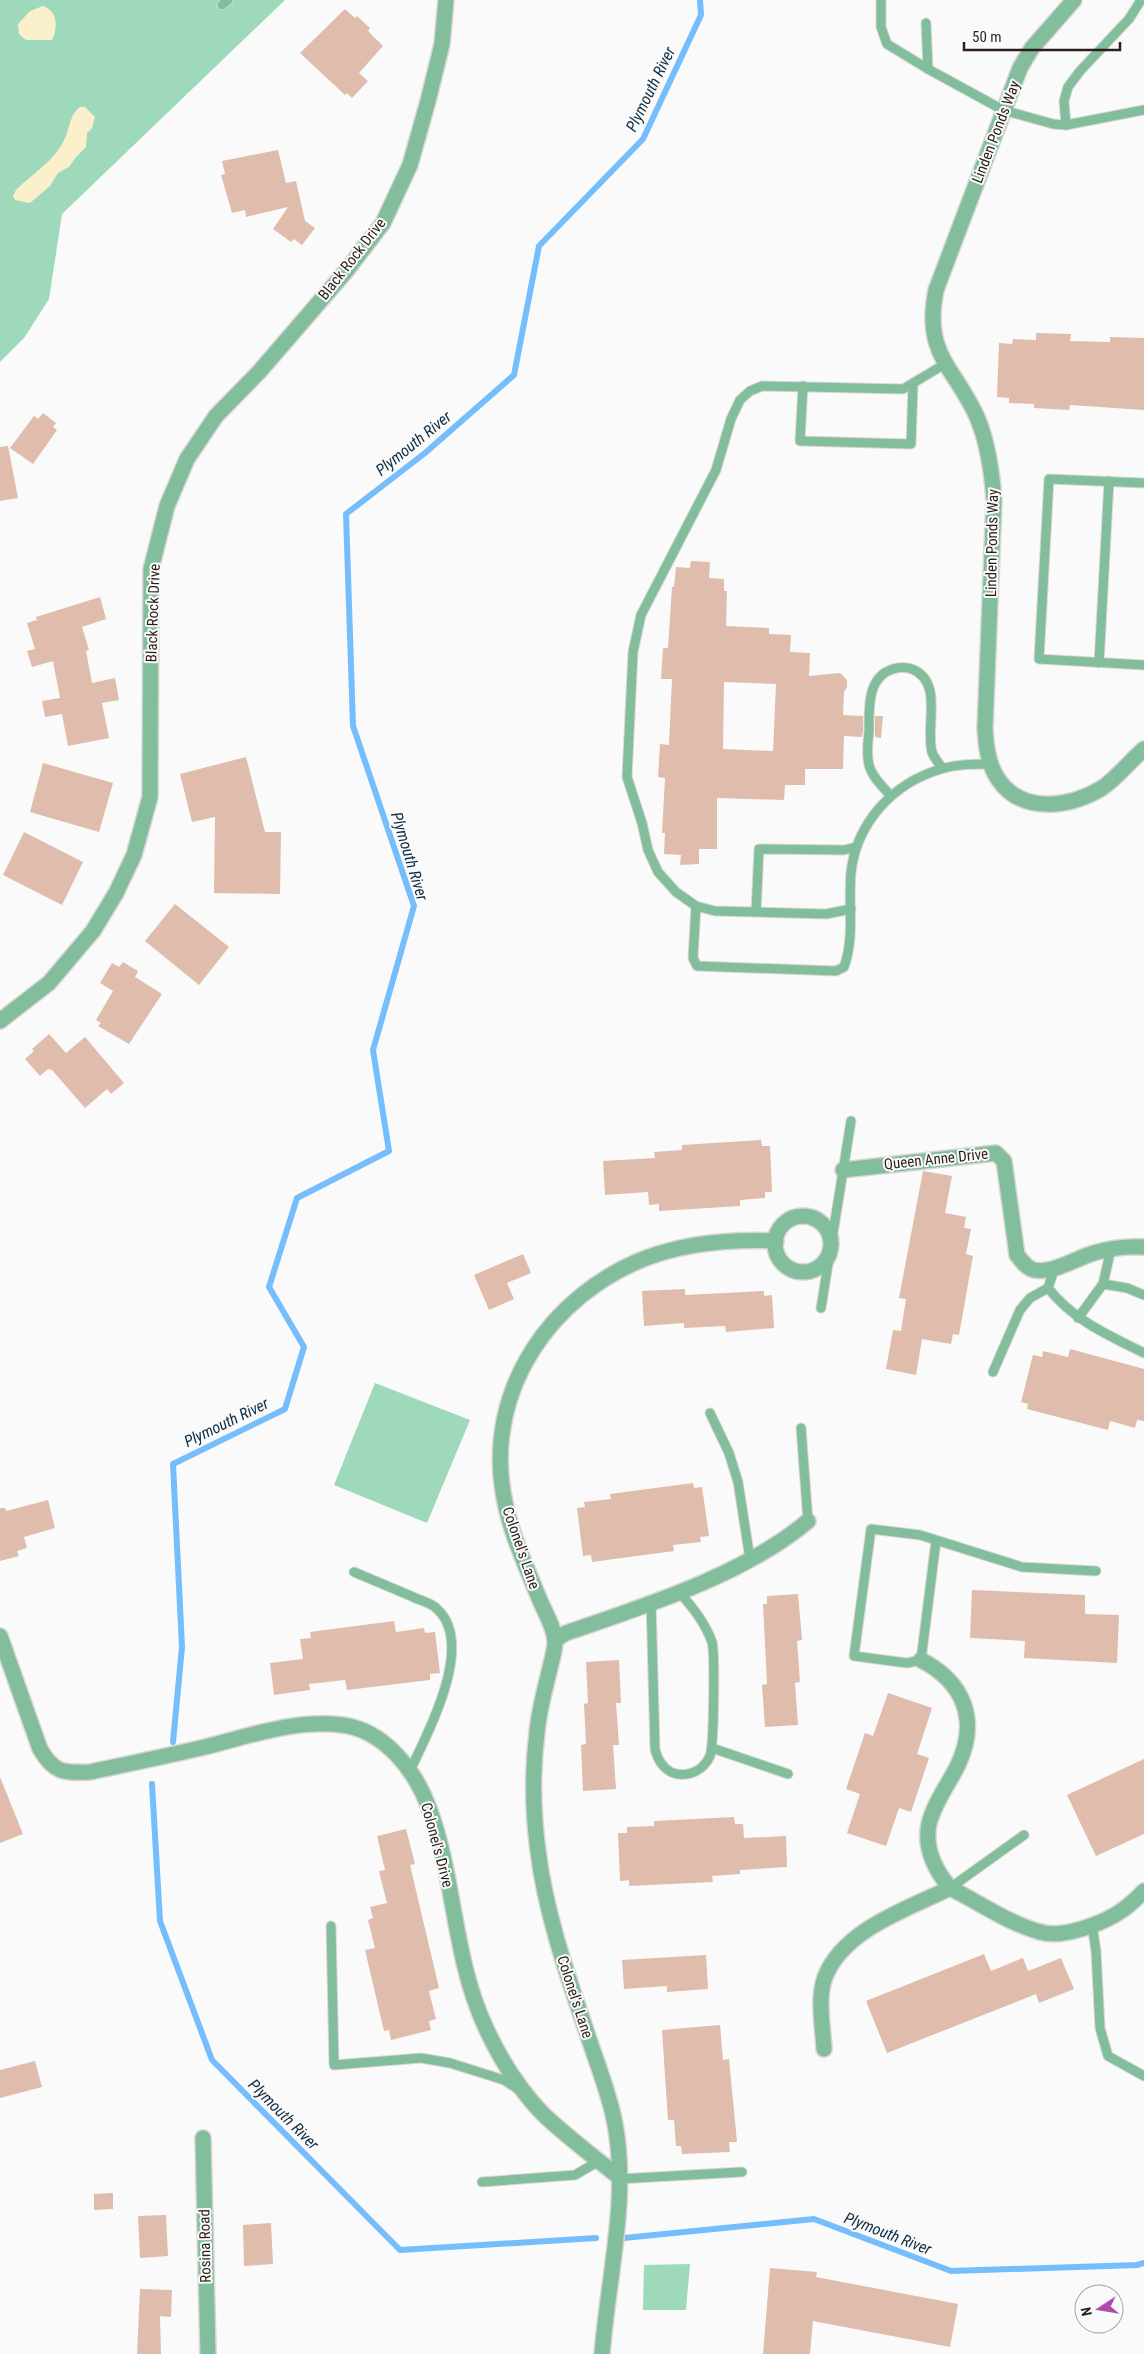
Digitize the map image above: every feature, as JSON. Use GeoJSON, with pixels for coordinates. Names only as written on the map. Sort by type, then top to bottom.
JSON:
{"type":"FeatureCollection","features":[{"type":"Feature","properties":{"kind":"street","name":"Black Rock Drive"},"geometry":{"type":"LineString","coordinates":[[0,1021],[49,982],[92,931],[116,894],[134,855],[150,797],[152,569],[167,506],[187,459],[216,416],[259,372],[347,270],[384,223],[410,165],[428,101],[442,44],[446,0]]}},
{"type":"Feature","properties":{"kind":"street","name":"Linden Ponds Way"},"geometry":{"type":"LineString","coordinates":[[1074,0],[1032,48],[1020,68],[936,290],[933,319],[937,345],[945,364],[977,418],[993,475],[994,500],[985,728],[990,764],[998,780],[1009,791],[1024,800],[1039,804],[1058,804],[1075,801],[1104,787],[1144,749]]}},
{"type":"Feature","properties":{"kind":"street","name":"Queen Anne Drive"},"geometry":{"type":"LineString","coordinates":[[843,1170],[985,1153],[999,1154],[1005,1168],[1017,1255],[1027,1267],[1032,1270],[1055,1268],[1095,1252],[1144,1247]]}},
{"type":"Feature","properties":{"kind":"street"},"geometry":{"type":"LineString","coordinates":[[806,1216],[815,1218],[828,1230],[831,1248],[828,1256],[816,1269],[799,1271],[790,1268],[782,1262],[778,1254],[776,1241],[781,1227],[788,1220],[806,1216]]}},
{"type":"Feature","properties":{"kind":"street","name":"Colonel's Lane"},"geometry":{"type":"LineString","coordinates":[[602,2354],[617,2221],[618,2144],[613,2114],[566,1971],[543,1886],[538,1852],[534,1770],[536,1733],[555,1640],[508,1518],[500,1468],[504,1420],[511,1393],[534,1345],[561,1314],[603,1280],[631,1266],[668,1252],[692,1246],[757,1240],[776,1241]]}},
{"type":"Feature","properties":{"kind":"street"},"geometry":{"type":"LineString","coordinates":[[555,1640],[566,1632],[651,1602],[750,1559],[794,1533],[808,1521]]}},
{"type":"Feature","properties":{"kind":"street","name":"Colonel's Drive"},"geometry":{"type":"LineString","coordinates":[[0,1636],[40,1749],[49,1763],[58,1770],[70,1773],[90,1772],[270,1731],[299,1725],[322,1724],[343,1725],[366,1731],[403,1761],[429,1808],[436,1830],[466,1972],[474,1998],[497,2050],[528,2096],[544,2114],[619,2178]]}},
{"type":"Feature","properties":{"kind":"street"},"geometry":{"type":"LineString","coordinates":[[921,1660],[948,1678],[961,1696],[968,1717],[966,1740],[958,1764],[938,1801],[929,1826],[929,1850],[939,1875],[950,1888],[1013,1922],[1042,1933],[1067,1933],[1092,1925],[1124,1909],[1144,1891]]}},
{"type":"Feature","properties":{"kind":"street"},"geometry":{"type":"LineString","coordinates":[[824,2050],[821,2001],[825,1977],[844,1948],[860,1933],[950,1888]]}},
{"type":"Feature","properties":{"kind":"street","name":"Rosina Road"},"geometry":{"type":"LineString","coordinates":[[203,2138],[208,2354]]}},
{"type":"Feature","properties":{"kind":"lane"},"geometry":{"type":"LineString","coordinates":[[881,0],[881,27],[887,44],[1003,110],[1053,124],[1066,125],[1144,110]]}},
{"type":"Feature","properties":{"kind":"lane"},"geometry":{"type":"LineString","coordinates":[[1066,125],[1064,101],[1068,87],[1080,71],[1129,19],[1141,0]]}},
{"type":"Feature","properties":{"kind":"lane"},"geometry":{"type":"LineString","coordinates":[[926,23],[928,69]]}},
{"type":"Feature","properties":{"kind":"lane"},"geometry":{"type":"LineString","coordinates":[[850,909],[826,914],[715,911],[696,906],[676,892],[658,872],[648,850],[627,777],[632,652],[642,616],[716,470],[731,419],[740,400],[750,391],[762,386],[903,389],[913,385],[945,364]]}},
{"type":"Feature","properties":{"kind":"lane"},"geometry":{"type":"LineString","coordinates":[[803,386],[800,441],[911,444],[913,385]]}},
{"type":"Feature","properties":{"kind":"lane"},"geometry":{"type":"LineString","coordinates":[[1144,483],[1048,479],[1039,659],[1144,665]]}},
{"type":"Feature","properties":{"kind":"lane"},"geometry":{"type":"LineString","coordinates":[[1099,663],[1109,481]]}},
{"type":"Feature","properties":{"kind":"lane"},"geometry":{"type":"LineString","coordinates":[[891,796],[875,778],[868,758],[870,698],[876,680],[887,671],[898,668],[910,668],[921,674],[928,683],[931,696],[930,739],[932,754],[942,768]]}},
{"type":"Feature","properties":{"kind":"lane"},"geometry":{"type":"LineString","coordinates":[[696,906],[693,958],[697,966],[836,971],[844,968],[849,952],[851,873],[856,847],[865,826],[879,807],[891,796],[922,775],[942,768],[990,764]]}},
{"type":"Feature","properties":{"kind":"lane"},"geometry":{"type":"LineString","coordinates":[[756,912],[759,849],[844,850],[856,847]]}},
{"type":"Feature","properties":{"kind":"lane"},"geometry":{"type":"LineString","coordinates":[[821,1308],[851,1120]]}},
{"type":"Feature","properties":{"kind":"lane"},"geometry":{"type":"LineString","coordinates":[[1078,1318],[1103,1284],[1111,1249]]}},
{"type":"Feature","properties":{"kind":"lane"},"geometry":{"type":"LineString","coordinates":[[993,1372],[1020,1310],[1030,1298],[1048,1288],[1055,1268]]}},
{"type":"Feature","properties":{"kind":"lane"},"geometry":{"type":"LineString","coordinates":[[1103,1284],[1127,1288],[1144,1294]]}},
{"type":"Feature","properties":{"kind":"lane"},"geometry":{"type":"LineString","coordinates":[[1048,1288],[1061,1305],[1078,1318],[1144,1353]]}},
{"type":"Feature","properties":{"kind":"lane"},"geometry":{"type":"LineString","coordinates":[[710,1413],[729,1452],[738,1482],[750,1559]]}},
{"type":"Feature","properties":{"kind":"lane"},"geometry":{"type":"LineString","coordinates":[[801,1428],[808,1521]]}},
{"type":"Feature","properties":{"kind":"lane"},"geometry":{"type":"LineString","coordinates":[[936,1541],[921,1660],[900,1662],[854,1656],[871,1529],[920,1535],[1022,1567],[1096,1570]]}},
{"type":"Feature","properties":{"kind":"lane"},"geometry":{"type":"LineString","coordinates":[[354,1572],[434,1607],[444,1618],[451,1639],[451,1663],[447,1688],[410,1771]]}},
{"type":"Feature","properties":{"kind":"lane"},"geometry":{"type":"LineString","coordinates":[[651,1602],[655,1749],[660,1763],[670,1772],[690,1775],[705,1764],[712,1748],[712,1644],[705,1627],[693,1607],[678,1591]]}},
{"type":"Feature","properties":{"kind":"lane"},"geometry":{"type":"LineString","coordinates":[[712,1748],[788,1774]]}},
{"type":"Feature","properties":{"kind":"lane"},"geometry":{"type":"LineString","coordinates":[[950,1888],[1024,1834]]}},
{"type":"Feature","properties":{"kind":"lane"},"geometry":{"type":"LineString","coordinates":[[1092,1925],[1096,1951],[1100,2028],[1108,2056],[1144,2076]]}},
{"type":"Feature","properties":{"kind":"lane"},"geometry":{"type":"LineString","coordinates":[[331,1926],[334,2065],[421,2058],[450,2063],[504,2080],[528,2096]]}},
{"type":"Feature","properties":{"kind":"lane"},"geometry":{"type":"LineString","coordinates":[[482,2182],[576,2175],[599,2161]]}},
{"type":"Feature","properties":{"kind":"lane"},"geometry":{"type":"LineString","coordinates":[[619,2178],[742,2172]]}},
{"type":"Feature","properties":{"kind":"green space"},"geometry":{"type":"Polygon","coordinates":[[[0,0],[285,0],[62,214],[49,299],[24,338],[0,362],[0,0]]]}},
{"type":"Feature","properties":{"kind":"green space"},"geometry":{"type":"Polygon","coordinates":[[[375,1383],[470,1420],[427,1523],[334,1485],[375,1383]]]}},
{"type":"Feature","properties":{"kind":"green space"},"geometry":{"type":"Polygon","coordinates":[[[690,2264],[686,2310],[643,2310],[644,2265],[690,2264]]]}},
{"type":"Feature","properties":{"kind":"sand"},"geometry":{"type":"Polygon","coordinates":[[[43,6],[48,8],[54,16],[56,25],[52,40],[26,40],[19,34],[18,24],[30,11],[43,6]]]}},
{"type":"Feature","properties":{"kind":"sand"},"geometry":{"type":"Polygon","coordinates":[[[80,107],[85,107],[95,117],[92,128],[87,133],[86,147],[69,167],[58,173],[50,186],[30,203],[15,200],[13,196],[16,190],[50,160],[61,146],[72,117],[80,107]]]}},
{"type":"Feature","properties":{"kind":"building"},"geometry":{"type":"Polygon","coordinates":[[[345,9],[355,18],[357,16],[370,28],[368,31],[383,46],[359,73],[368,81],[352,98],[347,93],[345,95],[300,53],[345,9]]]}},
{"type":"Feature","properties":{"kind":"building"},"geometry":{"type":"Polygon","coordinates":[[[278,150],[286,183],[296,181],[305,221],[315,228],[302,245],[294,239],[291,242],[273,229],[288,207],[246,217],[245,210],[232,213],[221,175],[225,174],[222,161],[278,150]]]}},
{"type":"Feature","properties":{"kind":"building"},"geometry":{"type":"Polygon","coordinates":[[[1036,333],[1071,334],[1070,341],[1110,342],[1110,337],[1144,338],[1144,410],[1070,405],[1069,410],[1034,408],[1034,404],[1009,403],[1009,398],[997,397],[999,343],[1012,344],[1013,339],[1036,340],[1036,333]]]}},
{"type":"Feature","properties":{"kind":"building"},"geometry":{"type":"Polygon","coordinates":[[[43,413],[56,423],[53,427],[57,430],[33,464],[10,448],[34,416],[38,419],[43,413]]]}},
{"type":"Feature","properties":{"kind":"building"},"geometry":{"type":"Polygon","coordinates":[[[8,446],[18,498],[0,501],[0,447],[8,446]]]}},
{"type":"Feature","properties":{"kind":"building"},"geometry":{"type":"Polygon","coordinates":[[[691,561],[710,562],[709,578],[724,579],[724,591],[727,591],[726,626],[769,628],[769,634],[791,635],[790,652],[810,653],[809,676],[840,673],[847,680],[847,687],[844,692],[843,715],[863,716],[863,731],[862,737],[844,736],[843,769],[805,769],[805,785],[785,785],[784,800],[717,798],[717,849],[699,849],[699,864],[680,865],[681,855],[664,854],[665,833],[662,833],[665,778],[658,777],[660,744],[669,745],[672,679],[661,679],[663,648],[668,648],[672,587],[674,587],[676,567],[690,568],[691,561]],[[724,682],[723,749],[773,751],[776,684],[724,682]]]}},
{"type":"Feature","properties":{"kind":"building"},"geometry":{"type":"Polygon","coordinates":[[[100,597],[106,619],[82,627],[89,650],[86,651],[92,683],[115,678],[119,700],[102,703],[109,738],[68,746],[62,714],[45,717],[42,701],[60,698],[53,661],[32,667],[27,651],[35,649],[27,623],[37,620],[36,617],[100,597]]]}},
{"type":"Feature","properties":{"kind":"building"},"geometry":{"type":"Polygon","coordinates":[[[875,716],[883,716],[881,738],[875,737],[875,716]]]}},
{"type":"Feature","properties":{"kind":"building"},"geometry":{"type":"Polygon","coordinates":[[[246,757],[265,832],[281,832],[280,894],[214,893],[215,817],[192,822],[180,774],[246,757]]]}},
{"type":"Feature","properties":{"kind":"building"},"geometry":{"type":"Polygon","coordinates":[[[43,763],[113,783],[99,832],[30,812],[43,763]]]}},
{"type":"Feature","properties":{"kind":"building"},"geometry":{"type":"Polygon","coordinates":[[[24,832],[83,862],[62,905],[3,875],[24,832]]]}},
{"type":"Feature","properties":{"kind":"building"},"geometry":{"type":"Polygon","coordinates":[[[175,904],[229,947],[199,985],[145,941],[175,904]]]}},
{"type":"Feature","properties":{"kind":"building"},"geometry":{"type":"Polygon","coordinates":[[[123,962],[138,971],[135,977],[162,994],[129,1044],[98,1026],[101,1023],[96,1020],[113,991],[100,983],[112,963],[119,967],[123,962]]]}},
{"type":"Feature","properties":{"kind":"building"},"geometry":{"type":"Polygon","coordinates":[[[49,1034],[66,1053],[85,1037],[124,1083],[111,1094],[107,1089],[85,1108],[52,1070],[48,1069],[40,1076],[25,1059],[34,1051],[32,1049],[49,1034]]]}},
{"type":"Feature","properties":{"kind":"building"},"geometry":{"type":"Polygon","coordinates":[[[761,1140],[762,1146],[770,1146],[772,1192],[765,1192],[765,1198],[740,1200],[740,1206],[659,1211],[659,1204],[649,1205],[648,1192],[605,1195],[603,1161],[655,1158],[654,1152],[682,1150],[682,1145],[761,1140]]]}},
{"type":"Feature","properties":{"kind":"building"},"geometry":{"type":"Polygon","coordinates":[[[923,1171],[952,1176],[945,1213],[966,1217],[964,1228],[971,1229],[966,1254],[973,1256],[959,1335],[953,1334],[951,1344],[922,1339],[916,1375],[886,1369],[893,1330],[901,1331],[906,1299],[899,1298],[923,1171]]]}},
{"type":"Feature","properties":{"kind":"building"},"geometry":{"type":"Polygon","coordinates":[[[523,1254],[531,1273],[507,1283],[514,1299],[489,1310],[474,1275],[523,1254]]]}},
{"type":"Feature","properties":{"kind":"building"},"geometry":{"type":"Polygon","coordinates":[[[685,1289],[685,1295],[764,1291],[764,1296],[772,1295],[774,1328],[726,1332],[725,1326],[684,1328],[684,1323],[644,1326],[642,1291],[685,1289]]]}},
{"type":"Feature","properties":{"kind":"building"},"geometry":{"type":"Polygon","coordinates":[[[1070,1349],[1144,1369],[1144,1421],[1137,1420],[1135,1428],[1110,1421],[1108,1430],[1027,1409],[1028,1404],[1021,1402],[1033,1355],[1042,1357],[1043,1351],[1068,1357],[1070,1349]]]}},
{"type":"Feature","properties":{"kind":"building"},"geometry":{"type":"Polygon","coordinates":[[[693,1483],[694,1488],[702,1487],[709,1536],[700,1537],[701,1542],[673,1545],[674,1551],[592,1562],[591,1555],[583,1556],[577,1508],[585,1507],[584,1502],[611,1499],[610,1494],[693,1483]]]}},
{"type":"Feature","properties":{"kind":"building"},"geometry":{"type":"Polygon","coordinates":[[[48,1500],[55,1528],[24,1537],[27,1548],[17,1551],[19,1556],[0,1561],[0,1508],[5,1508],[6,1511],[48,1500]]]}},
{"type":"Feature","properties":{"kind":"building"},"geometry":{"type":"Polygon","coordinates":[[[972,1590],[1085,1595],[1085,1614],[1119,1615],[1117,1663],[1024,1658],[1025,1641],[970,1638],[972,1590]]]}},
{"type":"Feature","properties":{"kind":"building"},"geometry":{"type":"Polygon","coordinates":[[[798,1594],[802,1640],[797,1641],[800,1682],[795,1683],[798,1725],[765,1727],[762,1685],[767,1684],[763,1604],[767,1604],[767,1596],[798,1594]]]}},
{"type":"Feature","properties":{"kind":"building"},"geometry":{"type":"Polygon","coordinates":[[[394,1621],[396,1632],[424,1628],[425,1633],[435,1632],[440,1673],[430,1674],[430,1680],[347,1690],[345,1680],[309,1684],[310,1690],[274,1695],[270,1663],[303,1659],[300,1639],[311,1638],[310,1632],[394,1621]]]}},
{"type":"Feature","properties":{"kind":"building"},"geometry":{"type":"Polygon","coordinates":[[[619,1660],[621,1703],[616,1703],[619,1745],[613,1745],[616,1789],[583,1791],[581,1745],[586,1744],[584,1704],[588,1703],[586,1662],[619,1660]]]}},
{"type":"Feature","properties":{"kind":"building"},"geometry":{"type":"Polygon","coordinates":[[[888,1693],[932,1708],[917,1754],[929,1758],[911,1812],[899,1808],[886,1846],[847,1833],[860,1794],[846,1789],[865,1733],[873,1736],[888,1693]]]}},
{"type":"Feature","properties":{"kind":"building"},"geometry":{"type":"Polygon","coordinates":[[[1144,1759],[1144,1834],[1096,1856],[1067,1795],[1144,1759]]]}},
{"type":"Feature","properties":{"kind":"building"},"geometry":{"type":"Polygon","coordinates":[[[0,1777],[23,1834],[0,1843],[0,1777]]]}},
{"type":"Feature","properties":{"kind":"building"},"geometry":{"type":"Polygon","coordinates":[[[734,1817],[735,1824],[743,1824],[744,1838],[786,1836],[787,1867],[740,1870],[740,1874],[712,1876],[713,1882],[629,1886],[629,1880],[620,1881],[618,1833],[627,1833],[627,1827],[654,1826],[654,1821],[734,1817]]]}},
{"type":"Feature","properties":{"kind":"building"},"geometry":{"type":"Polygon","coordinates":[[[406,1829],[415,1864],[410,1865],[439,1988],[429,1991],[436,2019],[429,2021],[431,2030],[391,2040],[389,2030],[384,2031],[365,1950],[375,1948],[368,1920],[373,1918],[370,1907],[387,1903],[379,1871],[385,1870],[377,1836],[406,1829]]]}},
{"type":"Feature","properties":{"kind":"building"},"geometry":{"type":"Polygon","coordinates":[[[984,1954],[991,1971],[1023,1958],[1028,1971],[1061,1958],[1074,1989],[1039,2003],[1036,1994],[887,2053],[866,2001],[984,1954]]]}},
{"type":"Feature","properties":{"kind":"building"},"geometry":{"type":"Polygon","coordinates":[[[706,1955],[708,1989],[667,1992],[667,1986],[624,1989],[622,1960],[706,1955]]]}},
{"type":"Feature","properties":{"kind":"building"},"geometry":{"type":"Polygon","coordinates":[[[720,2025],[723,2060],[729,2059],[737,2142],[729,2142],[730,2152],[682,2154],[681,2146],[676,2146],[674,2120],[668,2120],[662,2030],[720,2025]]]}},
{"type":"Feature","properties":{"kind":"building"},"geometry":{"type":"Polygon","coordinates":[[[35,2061],[42,2087],[0,2098],[0,2070],[35,2061]]]}},
{"type":"Feature","properties":{"kind":"building"},"geometry":{"type":"Polygon","coordinates":[[[113,2193],[113,2209],[94,2210],[94,2194],[113,2193]]]}},
{"type":"Feature","properties":{"kind":"building"},"geometry":{"type":"Polygon","coordinates":[[[166,2215],[168,2256],[140,2258],[138,2216],[166,2215]]]}},
{"type":"Feature","properties":{"kind":"building"},"geometry":{"type":"Polygon","coordinates":[[[271,2223],[273,2264],[244,2266],[243,2225],[271,2223]]]}},
{"type":"Feature","properties":{"kind":"building"},"geometry":{"type":"Polygon","coordinates":[[[770,2268],[817,2272],[816,2277],[958,2304],[950,2347],[813,2321],[810,2354],[763,2354],[770,2268]]]}},
{"type":"Feature","properties":{"kind":"building"},"geometry":{"type":"Polygon","coordinates":[[[140,2289],[172,2290],[171,2317],[160,2316],[161,2354],[137,2354],[140,2289]]]}},
{"type":"Feature","properties":{"kind":"waterway","name":"Plymouth River"},"geometry":{"type":"LineString","coordinates":[[173,1742],[182,1647],[173,1464],[285,1409],[304,1347],[269,1287],[297,1198],[389,1151],[373,1050],[414,906],[353,726],[346,514],[425,453],[514,375],[539,246],[643,139],[701,15],[700,0]]}},
{"type":"Feature","properties":{"kind":"waterway","name":"Plymouth River"},"geometry":{"type":"LineString","coordinates":[[152,1784],[160,1921],[212,2060],[400,2250],[596,2238]]}},
{"type":"Feature","properties":{"kind":"waterway","name":"Plymouth River"},"geometry":{"type":"LineString","coordinates":[[624,2238],[814,2219],[951,2271],[1137,2265],[1144,2263]]}}]}
